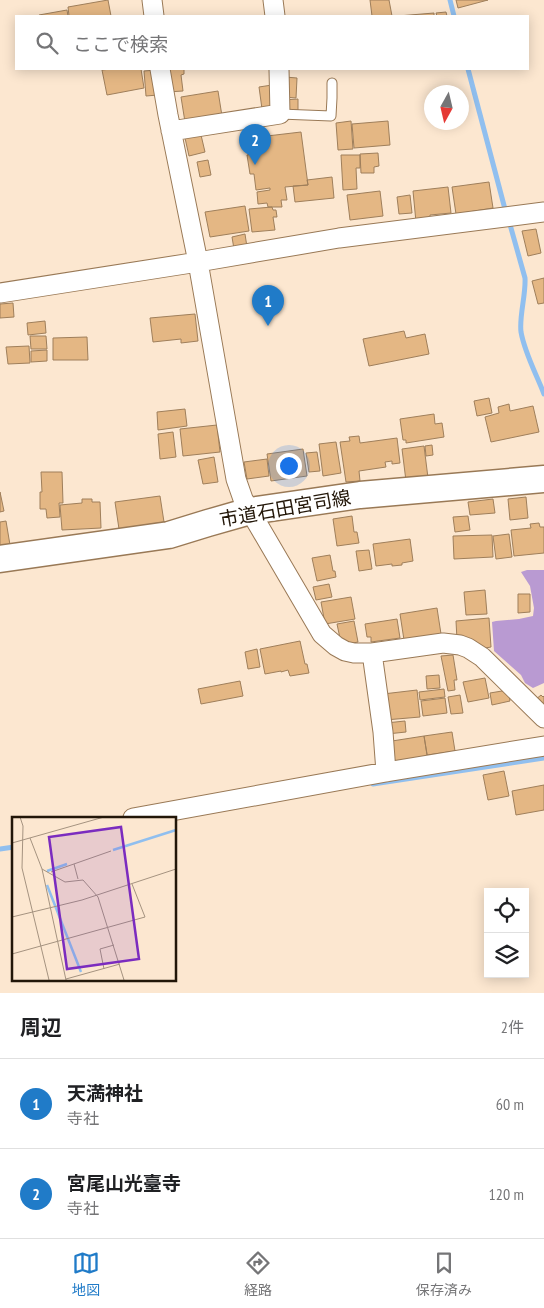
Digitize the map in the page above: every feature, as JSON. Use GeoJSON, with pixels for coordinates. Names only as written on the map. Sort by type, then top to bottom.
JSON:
{"type":"FeatureCollection","features":[{"type":"Feature","properties":{"kind":"street"},"geometry":{"type":"LineString","coordinates":[[152,0],[154,15]]}},
{"type":"Feature","properties":{"kind":"street"},"geometry":{"type":"LineString","coordinates":[[273,0],[276,15]]}},
{"type":"Feature","properties":{"kind":"street"},"geometry":{"type":"LineString","coordinates":[[160,70],[198,262],[236,479],[243,499],[322,634],[336,646],[354,653],[372,653],[443,643],[468,648],[482,657],[544,718]]}},
{"type":"Feature","properties":{"kind":"street"},"geometry":{"type":"LineString","coordinates":[[171,132],[280,114],[278,70]]}},
{"type":"Feature","properties":{"kind":"street"},"geometry":{"type":"LineString","coordinates":[[0,293],[339,238],[544,212]]}},
{"type":"Feature","properties":{"kind":"street","name":"市道石田宮司線"},"geometry":{"type":"LineString","coordinates":[[0,559],[169,535],[250,511],[360,495],[544,479]]}},
{"type":"Feature","properties":{"kind":"street"},"geometry":{"type":"LineString","coordinates":[[372,653],[383,732],[386,772]]}},
{"type":"Feature","properties":{"kind":"street"},"geometry":{"type":"LineString","coordinates":[[138,817],[386,772],[544,746]]}},
{"type":"Feature","properties":{"kind":"lane"},"geometry":{"type":"LineString","coordinates":[[280,114],[331,116],[332,83]]}},
{"type":"Feature","properties":{"kind":"shaded area"},"geometry":{"type":"Polygon","coordinates":[[[544,570],[544,683],[533,688],[525,683],[521,675],[494,651],[492,622],[533,616],[534,608],[530,586],[521,572],[544,570]]]}},
{"type":"Feature","properties":{"kind":"building"},"geometry":{"type":"Polygon","coordinates":[[[108,0],[111,15],[69,15],[68,7],[108,0]]]}},
{"type":"Feature","properties":{"kind":"building"},"geometry":{"type":"Polygon","coordinates":[[[370,0],[389,0],[392,15],[372,15],[370,0]]]}},
{"type":"Feature","properties":{"kind":"building"},"geometry":{"type":"Polygon","coordinates":[[[456,0],[488,0],[458,8],[456,0]]]}},
{"type":"Feature","properties":{"kind":"building"},"geometry":{"type":"Polygon","coordinates":[[[67,10],[68,15],[39,15],[67,10]]]}},
{"type":"Feature","properties":{"kind":"building"},"geometry":{"type":"Polygon","coordinates":[[[446,12],[447,15],[437,15],[436,13],[446,12]]]}},
{"type":"Feature","properties":{"kind":"building"},"geometry":{"type":"Polygon","coordinates":[[[434,13],[434,15],[410,15],[434,13]]]}},
{"type":"Feature","properties":{"kind":"building"},"geometry":{"type":"Polygon","coordinates":[[[102,70],[141,70],[144,88],[107,95],[102,70]]]}},
{"type":"Feature","properties":{"kind":"building"},"geometry":{"type":"Polygon","coordinates":[[[156,70],[158,95],[146,96],[144,71],[156,70]]]}},
{"type":"Feature","properties":{"kind":"building"},"geometry":{"type":"Polygon","coordinates":[[[164,70],[184,70],[184,74],[181,75],[183,91],[167,92],[164,70]]]}},
{"type":"Feature","properties":{"kind":"building"},"geometry":{"type":"Polygon","coordinates":[[[285,77],[297,78],[296,98],[284,97],[285,77]]]}},
{"type":"Feature","properties":{"kind":"building"},"geometry":{"type":"Polygon","coordinates":[[[272,85],[273,108],[262,109],[259,87],[272,85]]]}},
{"type":"Feature","properties":{"kind":"building"},"geometry":{"type":"Polygon","coordinates":[[[218,91],[222,116],[185,122],[181,97],[218,91]]]}},
{"type":"Feature","properties":{"kind":"building"},"geometry":{"type":"Polygon","coordinates":[[[298,99],[298,110],[283,111],[283,100],[298,99]]]}},
{"type":"Feature","properties":{"kind":"building"},"geometry":{"type":"Polygon","coordinates":[[[351,121],[353,149],[338,150],[336,123],[351,121]]]}},
{"type":"Feature","properties":{"kind":"building"},"geometry":{"type":"Polygon","coordinates":[[[388,121],[390,145],[354,148],[352,124],[388,121]]]}},
{"type":"Feature","properties":{"kind":"building"},"geometry":{"type":"Polygon","coordinates":[[[301,132],[308,185],[285,187],[287,200],[281,200],[282,207],[268,207],[267,203],[258,204],[257,192],[270,190],[270,188],[256,190],[254,174],[250,174],[247,155],[252,154],[250,138],[301,132]]]}},
{"type":"Feature","properties":{"kind":"building"},"geometry":{"type":"Polygon","coordinates":[[[201,135],[205,152],[189,156],[185,138],[201,135]]]}},
{"type":"Feature","properties":{"kind":"building"},"geometry":{"type":"Polygon","coordinates":[[[378,153],[379,166],[374,167],[374,173],[361,173],[360,154],[378,153]]]}},
{"type":"Feature","properties":{"kind":"building"},"geometry":{"type":"Polygon","coordinates":[[[341,155],[360,155],[360,168],[356,168],[357,189],[343,190],[341,155]]]}},
{"type":"Feature","properties":{"kind":"building"},"geometry":{"type":"Polygon","coordinates":[[[208,160],[211,175],[200,177],[197,162],[208,160]]]}},
{"type":"Feature","properties":{"kind":"building"},"geometry":{"type":"Polygon","coordinates":[[[332,177],[334,198],[295,202],[293,186],[308,185],[307,180],[332,177]]]}},
{"type":"Feature","properties":{"kind":"building"},"geometry":{"type":"Polygon","coordinates":[[[489,182],[493,208],[456,214],[452,187],[489,182]]]}},
{"type":"Feature","properties":{"kind":"building"},"geometry":{"type":"Polygon","coordinates":[[[448,187],[451,213],[430,215],[430,221],[416,222],[413,191],[448,187]]]}},
{"type":"Feature","properties":{"kind":"building"},"geometry":{"type":"Polygon","coordinates":[[[380,191],[383,216],[350,220],[347,195],[380,191]]]}},
{"type":"Feature","properties":{"kind":"building"},"geometry":{"type":"Polygon","coordinates":[[[410,195],[412,213],[399,214],[397,197],[410,195]]]}},
{"type":"Feature","properties":{"kind":"building"},"geometry":{"type":"Polygon","coordinates":[[[245,206],[249,231],[210,237],[205,212],[245,206]]]}},
{"type":"Feature","properties":{"kind":"building"},"geometry":{"type":"Polygon","coordinates":[[[272,207],[273,210],[276,210],[277,217],[273,217],[275,230],[252,232],[249,209],[272,207]]]}},
{"type":"Feature","properties":{"kind":"building"},"geometry":{"type":"Polygon","coordinates":[[[536,229],[541,253],[528,256],[522,231],[536,229]]]}},
{"type":"Feature","properties":{"kind":"building"},"geometry":{"type":"Polygon","coordinates":[[[245,234],[247,247],[234,249],[232,237],[245,234]]]}},
{"type":"Feature","properties":{"kind":"building"},"geometry":{"type":"Polygon","coordinates":[[[544,278],[544,303],[538,304],[532,281],[544,278]]]}},
{"type":"Feature","properties":{"kind":"building"},"geometry":{"type":"Polygon","coordinates":[[[13,303],[14,317],[0,318],[0,304],[13,303]]]}},
{"type":"Feature","properties":{"kind":"building"},"geometry":{"type":"Polygon","coordinates":[[[195,314],[198,341],[181,343],[181,339],[153,342],[150,318],[195,314]]]}},
{"type":"Feature","properties":{"kind":"building"},"geometry":{"type":"Polygon","coordinates":[[[45,321],[46,333],[28,335],[27,323],[45,321]]]}},
{"type":"Feature","properties":{"kind":"building"},"geometry":{"type":"Polygon","coordinates":[[[404,331],[406,338],[425,334],[429,354],[369,366],[363,339],[404,331]]]}},
{"type":"Feature","properties":{"kind":"building"},"geometry":{"type":"Polygon","coordinates":[[[30,336],[46,336],[47,349],[31,349],[30,336]]]}},
{"type":"Feature","properties":{"kind":"building"},"geometry":{"type":"Polygon","coordinates":[[[87,337],[88,360],[53,360],[53,338],[87,337]]]}},
{"type":"Feature","properties":{"kind":"building"},"geometry":{"type":"Polygon","coordinates":[[[29,346],[30,363],[8,364],[6,347],[29,346]]]}},
{"type":"Feature","properties":{"kind":"building"},"geometry":{"type":"Polygon","coordinates":[[[47,350],[47,361],[31,362],[31,351],[47,350]]]}},
{"type":"Feature","properties":{"kind":"building"},"geometry":{"type":"Polygon","coordinates":[[[489,398],[492,413],[477,416],[474,401],[489,398]]]}},
{"type":"Feature","properties":{"kind":"building"},"geometry":{"type":"Polygon","coordinates":[[[509,404],[510,411],[533,406],[539,432],[491,442],[485,417],[499,413],[498,407],[509,404]]]}},
{"type":"Feature","properties":{"kind":"building"},"geometry":{"type":"Polygon","coordinates":[[[185,409],[187,426],[158,430],[157,412],[185,409]]]}},
{"type":"Feature","properties":{"kind":"building"},"geometry":{"type":"Polygon","coordinates":[[[434,414],[435,424],[442,423],[444,437],[406,443],[406,440],[403,440],[400,419],[434,414]]]}},
{"type":"Feature","properties":{"kind":"building"},"geometry":{"type":"Polygon","coordinates":[[[217,425],[220,452],[183,456],[180,429],[217,425]]]}},
{"type":"Feature","properties":{"kind":"building"},"geometry":{"type":"Polygon","coordinates":[[[173,432],[176,457],[160,459],[158,434],[173,432]]]}},
{"type":"Feature","properties":{"kind":"building"},"geometry":{"type":"Polygon","coordinates":[[[359,436],[360,443],[397,438],[400,463],[392,464],[392,461],[385,462],[386,467],[359,471],[360,481],[346,482],[340,442],[350,441],[349,437],[359,436]]]}},
{"type":"Feature","properties":{"kind":"building"},"geometry":{"type":"Polygon","coordinates":[[[336,442],[341,473],[323,476],[319,444],[336,442]]]}},
{"type":"Feature","properties":{"kind":"building"},"geometry":{"type":"Polygon","coordinates":[[[432,445],[433,455],[426,456],[425,446],[432,445]]]}},
{"type":"Feature","properties":{"kind":"building"},"geometry":{"type":"Polygon","coordinates":[[[424,446],[428,478],[406,481],[402,449],[424,446]]]}},
{"type":"Feature","properties":{"kind":"building"},"geometry":{"type":"Polygon","coordinates":[[[303,449],[307,476],[271,481],[267,454],[303,449]]]}},
{"type":"Feature","properties":{"kind":"building"},"geometry":{"type":"Polygon","coordinates":[[[317,452],[320,471],[309,472],[306,453],[317,452]]]}},
{"type":"Feature","properties":{"kind":"building"},"geometry":{"type":"Polygon","coordinates":[[[214,457],[218,482],[203,484],[198,460],[214,457]]]}},
{"type":"Feature","properties":{"kind":"building"},"geometry":{"type":"Polygon","coordinates":[[[267,459],[269,476],[247,479],[244,462],[267,459]]]}},
{"type":"Feature","properties":{"kind":"building"},"geometry":{"type":"Polygon","coordinates":[[[41,472],[62,472],[63,503],[59,503],[60,517],[47,518],[46,509],[40,509],[40,492],[42,492],[41,472]]]}},
{"type":"Feature","properties":{"kind":"building"},"geometry":{"type":"Polygon","coordinates":[[[0,492],[4,511],[0,512],[0,492]]]}},
{"type":"Feature","properties":{"kind":"building"},"geometry":{"type":"Polygon","coordinates":[[[160,496],[164,522],[119,529],[115,502],[160,496]]]}},
{"type":"Feature","properties":{"kind":"building"},"geometry":{"type":"Polygon","coordinates":[[[526,497],[528,518],[510,520],[508,499],[526,497]]]}},
{"type":"Feature","properties":{"kind":"building"},"geometry":{"type":"Polygon","coordinates":[[[82,499],[92,499],[92,502],[100,502],[101,528],[62,530],[60,505],[82,503],[82,499]]]}},
{"type":"Feature","properties":{"kind":"building"},"geometry":{"type":"Polygon","coordinates":[[[493,499],[495,513],[470,515],[468,502],[493,499]]]}},
{"type":"Feature","properties":{"kind":"building"},"geometry":{"type":"Polygon","coordinates":[[[352,516],[354,532],[357,532],[359,543],[337,546],[333,519],[352,516]]]}},
{"type":"Feature","properties":{"kind":"building"},"geometry":{"type":"Polygon","coordinates":[[[468,516],[470,530],[455,532],[453,517],[468,516]]]}},
{"type":"Feature","properties":{"kind":"building"},"geometry":{"type":"Polygon","coordinates":[[[6,521],[10,545],[0,547],[0,522],[6,521]]]}},
{"type":"Feature","properties":{"kind":"building"},"geometry":{"type":"Polygon","coordinates":[[[539,523],[540,527],[544,527],[544,553],[514,556],[511,530],[531,528],[530,524],[539,523]]]}},
{"type":"Feature","properties":{"kind":"building"},"geometry":{"type":"Polygon","coordinates":[[[509,534],[512,557],[496,559],[493,536],[509,534]]]}},
{"type":"Feature","properties":{"kind":"building"},"geometry":{"type":"Polygon","coordinates":[[[492,535],[493,557],[454,559],[453,536],[492,535]]]}},
{"type":"Feature","properties":{"kind":"building"},"geometry":{"type":"Polygon","coordinates":[[[410,539],[413,561],[402,563],[402,565],[376,566],[373,544],[410,539]]]}},
{"type":"Feature","properties":{"kind":"building"},"geometry":{"type":"Polygon","coordinates":[[[369,550],[372,569],[359,571],[356,551],[369,550]]]}},
{"type":"Feature","properties":{"kind":"building"},"geometry":{"type":"Polygon","coordinates":[[[330,555],[336,577],[317,581],[312,558],[330,555]]]}},
{"type":"Feature","properties":{"kind":"building"},"geometry":{"type":"Polygon","coordinates":[[[329,584],[332,597],[316,600],[313,587],[329,584]]]}},
{"type":"Feature","properties":{"kind":"building"},"geometry":{"type":"Polygon","coordinates":[[[485,590],[487,614],[466,615],[464,592],[485,590]]]}},
{"type":"Feature","properties":{"kind":"building"},"geometry":{"type":"Polygon","coordinates":[[[518,594],[530,594],[530,612],[518,613],[518,594]]]}},
{"type":"Feature","properties":{"kind":"building"},"geometry":{"type":"Polygon","coordinates":[[[351,597],[355,619],[325,624],[321,602],[351,597]]]}},
{"type":"Feature","properties":{"kind":"building"},"geometry":{"type":"Polygon","coordinates":[[[437,608],[441,634],[404,640],[400,614],[437,608]]]}},
{"type":"Feature","properties":{"kind":"building"},"geometry":{"type":"Polygon","coordinates":[[[489,618],[491,647],[480,649],[478,643],[472,644],[457,640],[456,621],[489,618]]]}},
{"type":"Feature","properties":{"kind":"building"},"geometry":{"type":"Polygon","coordinates":[[[397,619],[400,638],[371,642],[371,637],[367,637],[365,624],[397,619]]]}},
{"type":"Feature","properties":{"kind":"building"},"geometry":{"type":"Polygon","coordinates":[[[354,621],[358,642],[343,645],[337,624],[354,621]]]}},
{"type":"Feature","properties":{"kind":"building"},"geometry":{"type":"Polygon","coordinates":[[[300,641],[309,673],[290,676],[288,670],[265,674],[260,649],[300,641]]]}},
{"type":"Feature","properties":{"kind":"building"},"geometry":{"type":"Polygon","coordinates":[[[257,649],[260,667],[248,669],[245,652],[257,649]]]}},
{"type":"Feature","properties":{"kind":"building"},"geometry":{"type":"Polygon","coordinates":[[[453,655],[457,680],[454,680],[455,690],[448,691],[441,656],[453,655]]]}},
{"type":"Feature","properties":{"kind":"building"},"geometry":{"type":"Polygon","coordinates":[[[439,675],[440,688],[427,689],[426,676],[439,675]]]}},
{"type":"Feature","properties":{"kind":"building"},"geometry":{"type":"Polygon","coordinates":[[[485,678],[489,698],[468,702],[463,682],[485,678]]]}},
{"type":"Feature","properties":{"kind":"building"},"geometry":{"type":"Polygon","coordinates":[[[240,681],[243,696],[201,704],[198,689],[240,681]]]}},
{"type":"Feature","properties":{"kind":"building"},"geometry":{"type":"Polygon","coordinates":[[[444,689],[445,697],[420,700],[419,692],[444,689]]]}},
{"type":"Feature","properties":{"kind":"building"},"geometry":{"type":"Polygon","coordinates":[[[417,690],[420,717],[385,720],[383,694],[417,690]]]}},
{"type":"Feature","properties":{"kind":"building"},"geometry":{"type":"Polygon","coordinates":[[[508,690],[510,701],[492,705],[490,693],[508,690]]]}},
{"type":"Feature","properties":{"kind":"building"},"geometry":{"type":"Polygon","coordinates":[[[460,695],[463,713],[451,714],[448,697],[460,695]]]}},
{"type":"Feature","properties":{"kind":"building"},"geometry":{"type":"Polygon","coordinates":[[[541,695],[544,696],[544,710],[535,700],[541,695]]]}},
{"type":"Feature","properties":{"kind":"building"},"geometry":{"type":"Polygon","coordinates":[[[445,698],[447,713],[423,716],[421,701],[445,698]]]}},
{"type":"Feature","properties":{"kind":"building"},"geometry":{"type":"Polygon","coordinates":[[[405,721],[406,732],[387,734],[386,723],[405,721]]]}},
{"type":"Feature","properties":{"kind":"building"},"geometry":{"type":"Polygon","coordinates":[[[452,732],[455,751],[427,755],[424,736],[452,732]]]}},
{"type":"Feature","properties":{"kind":"building"},"geometry":{"type":"Polygon","coordinates":[[[424,736],[428,760],[395,765],[392,741],[424,736]]]}},
{"type":"Feature","properties":{"kind":"building"},"geometry":{"type":"Polygon","coordinates":[[[504,771],[509,796],[488,800],[483,775],[504,771]]]}},
{"type":"Feature","properties":{"kind":"building"},"geometry":{"type":"Polygon","coordinates":[[[544,785],[544,810],[516,815],[512,791],[544,785]]]}},
{"type":"Feature","properties":{"kind":"waterway"},"geometry":{"type":"LineString","coordinates":[[450,0],[454,15]]}},
{"type":"Feature","properties":{"kind":"waterway"},"geometry":{"type":"LineString","coordinates":[[468,70],[506,213]]}},
{"type":"Feature","properties":{"kind":"waterway"},"geometry":{"type":"LineString","coordinates":[[509,221],[525,278],[521,332],[528,356],[544,394]]}},
{"type":"Feature","properties":{"kind":"waterway"},"geometry":{"type":"LineString","coordinates":[[373,784],[544,758]]}},
{"type":"Feature","properties":{"kind":"waterway"},"geometry":{"type":"LineString","coordinates":[[0,849],[12,847]]}},
{"type":"Feature","properties":{"kind":"place","name":"宮尾山光臺寺"},"geometry":{"type":"Point","coordinates":[255,165]}},
{"type":"Feature","properties":{"kind":"place","name":"天満神社"},"geometry":{"type":"Point","coordinates":[268,326]}}]}
